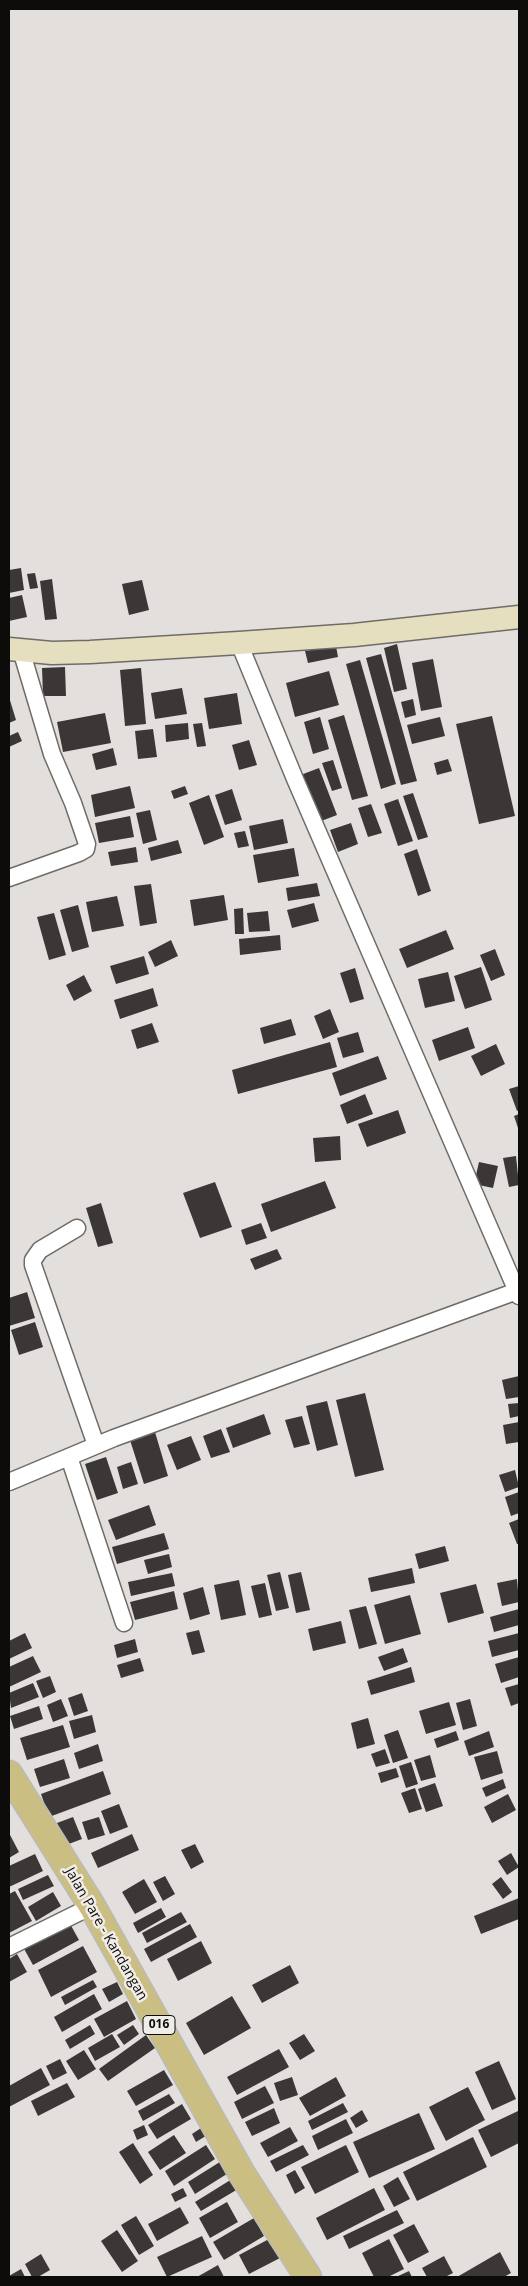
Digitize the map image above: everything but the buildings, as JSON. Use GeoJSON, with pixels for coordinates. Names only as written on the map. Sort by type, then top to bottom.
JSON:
{"type":"FeatureCollection","features":[{"type":"Feature","properties":{"kind":"main road","name":"Jalan Pare - Kandangan"},"geometry":{"type":"LineString","coordinates":[[9,1774],[92,1906],[242,2174],[308,2277]]}},
{"type":"Feature","properties":{"kind":"street"},"geometry":{"type":"LineString","coordinates":[[9,878],[79,853],[86,849],[87,844],[15,650],[52,653],[90,652],[239,643],[354,635],[519,617]]}},
{"type":"Feature","properties":{"kind":"street"},"geometry":{"type":"LineString","coordinates":[[9,1482],[96,1445],[518,1294],[239,643]]}},
{"type":"Feature","properties":{"kind":"street"},"geometry":{"type":"LineString","coordinates":[[78,1228],[40,1250],[33,1260],[33,1265],[96,1445]]}},
{"type":"Feature","properties":{"kind":"street"},"geometry":{"type":"LineString","coordinates":[[69,1456],[124,1623]]}},
{"type":"Feature","properties":{"kind":"street"},"geometry":{"type":"LineString","coordinates":[[9,1947],[92,1906]]}}]}
